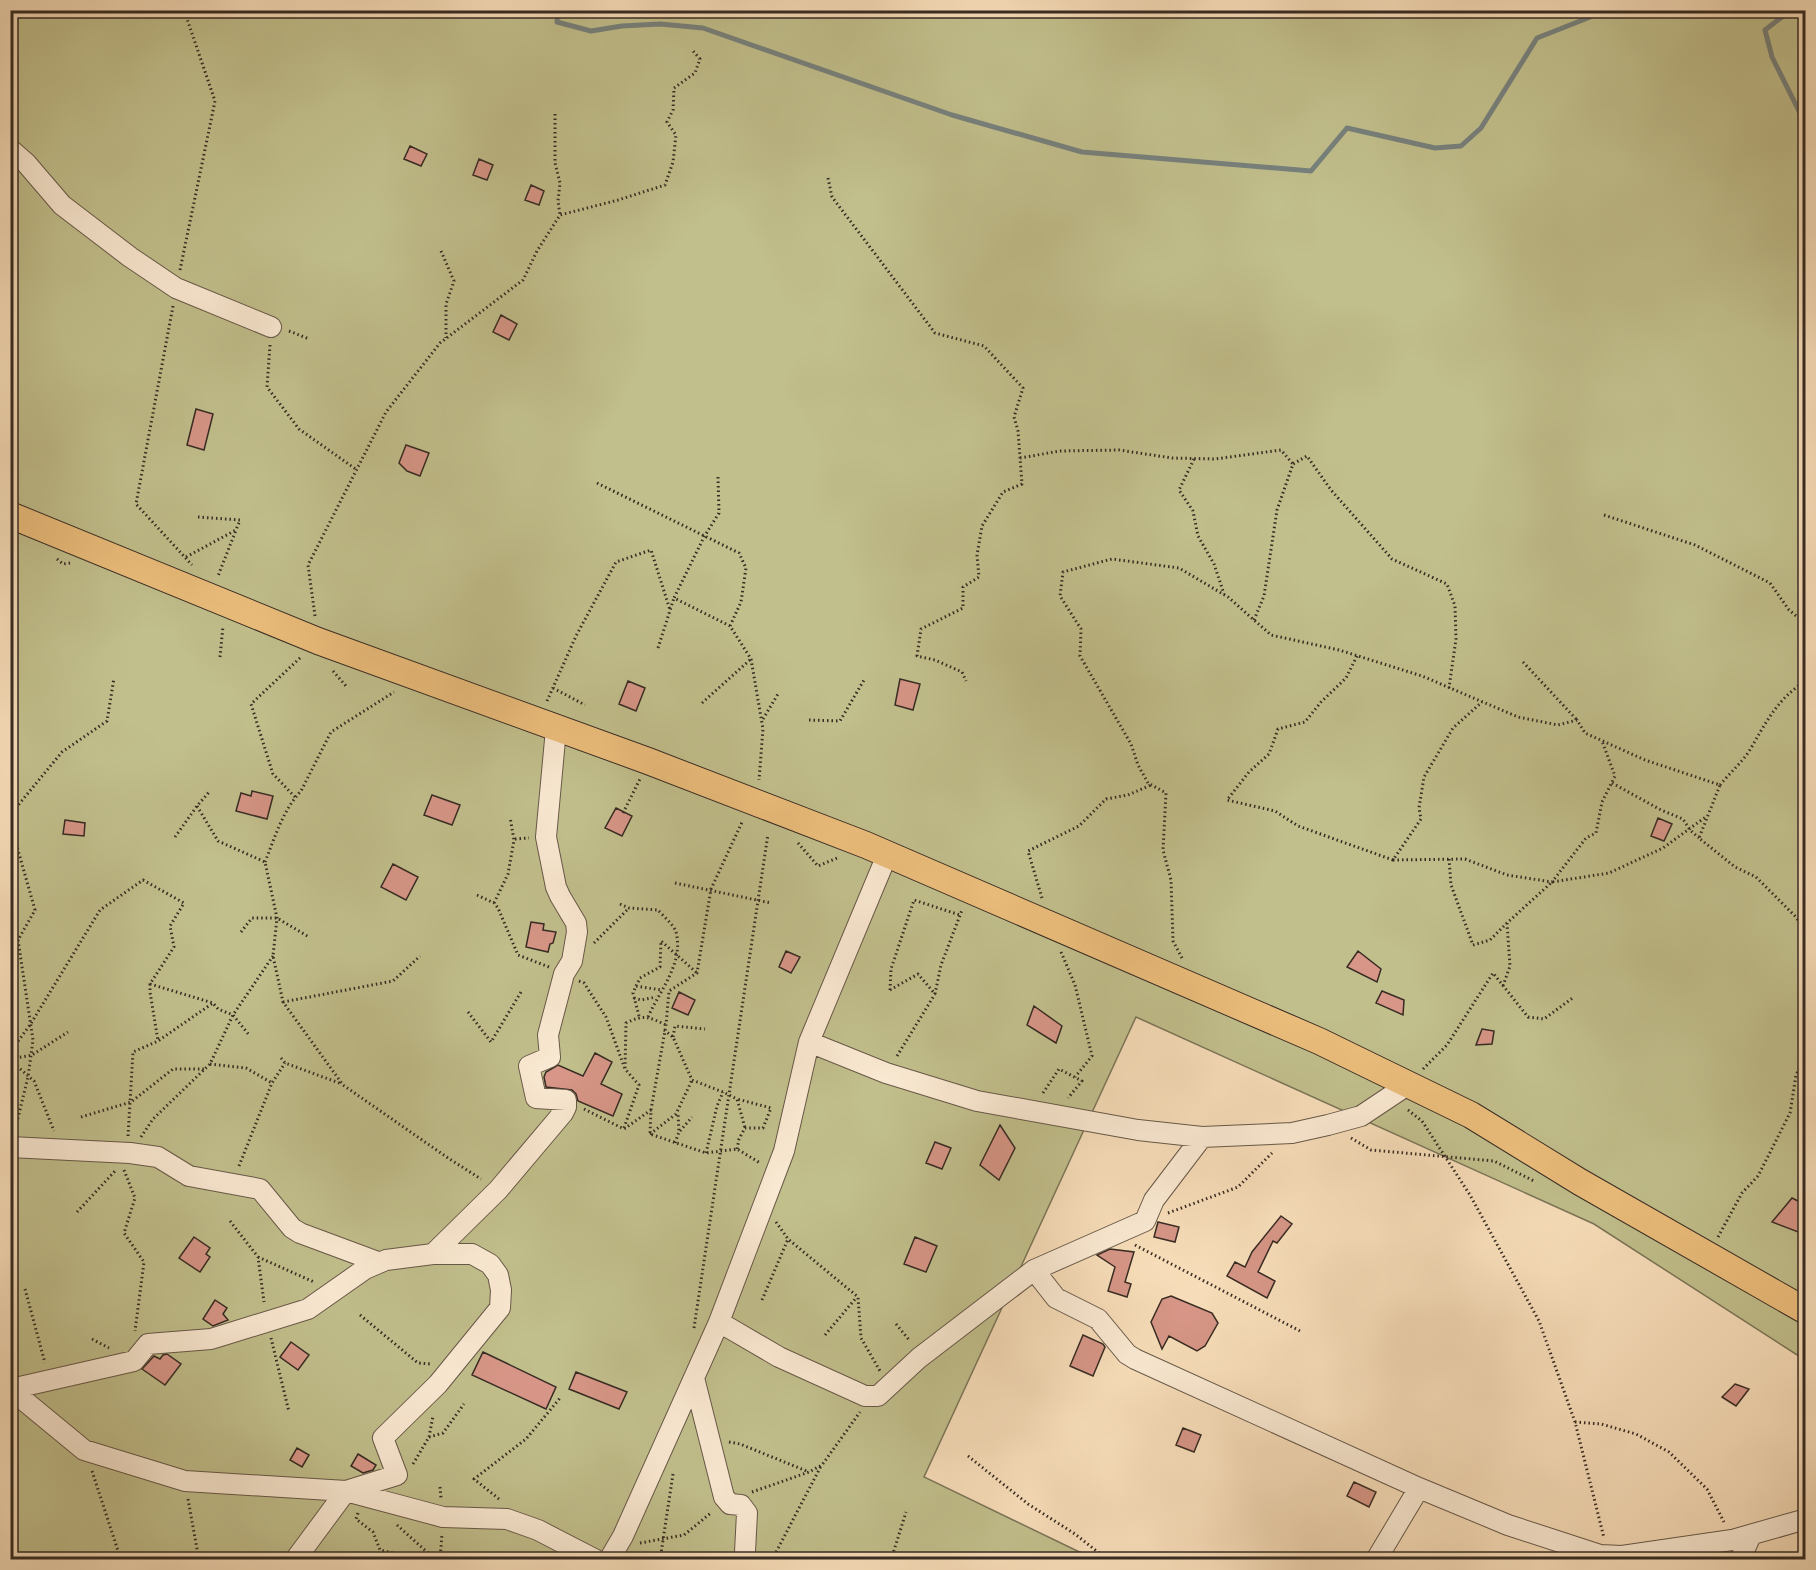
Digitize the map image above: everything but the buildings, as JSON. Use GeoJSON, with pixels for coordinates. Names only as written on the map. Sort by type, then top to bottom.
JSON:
{"type":"FeatureCollection","features":[{"type":"Feature","properties":{"kind":"main road"},"geometry":{"type":"LineString","coordinates":[[10,515],[318,641],[648,761],[866,845],[1319,1041],[1401,1090],[1471,1115],[1580,1182],[1806,1311]]}},
{"type":"Feature","properties":{"kind":"street"},"geometry":{"type":"LineString","coordinates":[[10,149],[26,163],[62,205],[130,257],[176,288],[271,327]]}},
{"type":"Feature","properties":{"kind":"street"},"geometry":{"type":"LineString","coordinates":[[433,1254],[498,1190],[566,1107],[566,1100],[536,1098],[529,1066],[550,1057],[548,1035],[577,932],[576,923],[556,887],[546,837],[547,725]]}},
{"type":"Feature","properties":{"kind":"street"},"geometry":{"type":"LineString","coordinates":[[609,1560],[623,1536],[719,1322],[784,1151],[808,1042],[887,855]]}},
{"type":"Feature","properties":{"kind":"street"},"geometry":{"type":"LineString","coordinates":[[808,1042],[886,1073],[977,1101],[1138,1130],[1202,1137],[1292,1133],[1328,1125],[1361,1116],[1401,1090]]}},
{"type":"Feature","properties":{"kind":"street"},"geometry":{"type":"LineString","coordinates":[[719,1322],[779,1357],[871,1397],[878,1396],[919,1358],[1034,1270],[1146,1221],[1154,1200],[1202,1137]]}},
{"type":"Feature","properties":{"kind":"street"},"geometry":{"type":"LineString","coordinates":[[11,1147],[61,1148],[158,1157],[189,1176],[260,1189],[292,1228],[300,1233],[378,1262]]}},
{"type":"Feature","properties":{"kind":"street"},"geometry":{"type":"LineString","coordinates":[[11,1389],[50,1382],[134,1361],[148,1344],[211,1339],[308,1308],[378,1262],[433,1254],[472,1254],[490,1264],[498,1275],[501,1290],[500,1308],[438,1384],[383,1438],[397,1475],[354,1493],[295,1560]]}},
{"type":"Feature","properties":{"kind":"street"},"geometry":{"type":"LineString","coordinates":[[1034,1270],[1056,1298],[1098,1319],[1127,1354],[1135,1359],[1419,1488],[1508,1525],[1583,1550],[1610,1556],[1742,1537],[1806,1519]]}},
{"type":"Feature","properties":{"kind":"street"},"geometry":{"type":"LineString","coordinates":[[694,1378],[726,1501],[730,1504],[741,1505],[747,1513],[745,1552],[747,1560]]}},
{"type":"Feature","properties":{"kind":"street"},"geometry":{"type":"LineString","coordinates":[[11,1389],[84,1450],[185,1481],[354,1493],[443,1517],[507,1519],[538,1530],[596,1560]]}},
{"type":"Feature","properties":{"kind":"street"},"geometry":{"type":"LineString","coordinates":[[1376,1560],[1419,1488]]}},
{"type":"Feature","properties":{"kind":"street"},"geometry":{"type":"LineString","coordinates":[[1740,1560],[1742,1537]]}},
{"type":"Feature","properties":{"kind":"street"},"geometry":{"type":"LineString","coordinates":[[1558,1560],[1583,1550]]}},
{"type":"Feature","properties":{"kind":"path"},"geometry":{"type":"LineString","coordinates":[[560,215],[665,185],[673,162],[676,135],[667,122],[673,110],[674,88],[695,74],[700,59],[693,51]]}},
{"type":"Feature","properties":{"kind":"path"},"geometry":{"type":"LineString","coordinates":[[295,797],[273,774],[251,704],[318,641],[308,565],[386,412],[440,343],[523,279],[537,251],[560,215],[558,201],[560,183],[555,163],[555,114]]}},
{"type":"Feature","properties":{"kind":"path"},"geometry":{"type":"LineString","coordinates":[[828,178],[832,197],[935,333],[984,346],[1023,388],[1014,417],[1018,431],[1022,484],[1003,492],[982,526],[977,555],[978,577],[963,587],[963,608],[921,629],[917,656],[935,660],[962,672],[966,681]]}},
{"type":"Feature","properties":{"kind":"path"},"geometry":{"type":"LineString","coordinates":[[441,251],[454,281],[446,304],[446,338]]}},
{"type":"Feature","properties":{"kind":"path"},"geometry":{"type":"LineString","coordinates":[[271,327],[267,387],[299,429],[357,470]]}},
{"type":"Feature","properties":{"kind":"path"},"geometry":{"type":"LineString","coordinates":[[1020,458],[1060,451],[1119,450],[1172,458],[1215,459],[1281,450],[1293,464]]}},
{"type":"Feature","properties":{"kind":"path"},"geometry":{"type":"LineString","coordinates":[[1254,620],[1264,596],[1277,510],[1293,464],[1307,456],[1331,490],[1392,559],[1447,584],[1455,606],[1456,639],[1449,688]]}},
{"type":"Feature","properties":{"kind":"path"},"geometry":{"type":"LineString","coordinates":[[1194,459],[1179,489],[1193,511],[1198,536],[1214,564],[1225,595]]}},
{"type":"Feature","properties":{"kind":"path"},"geometry":{"type":"LineString","coordinates":[[658,648],[674,598],[704,537],[719,513],[718,477]]}},
{"type":"Feature","properties":{"kind":"path"},"geometry":{"type":"LineString","coordinates":[[597,483],[739,553],[746,568],[741,602],[730,626]]}},
{"type":"Feature","properties":{"kind":"path"},"geometry":{"type":"LineString","coordinates":[[1604,515],[1695,545],[1770,583],[1789,610],[1806,624]]}},
{"type":"Feature","properties":{"kind":"path"},"geometry":{"type":"LineString","coordinates":[[198,517],[240,520],[217,601],[220,657]]}},
{"type":"Feature","properties":{"kind":"path"},"geometry":{"type":"LineString","coordinates":[[186,557],[236,530]]}},
{"type":"Feature","properties":{"kind":"path"},"geometry":{"type":"LineString","coordinates":[[547,725],[553,688],[576,636],[616,562],[651,550],[670,610]]}},
{"type":"Feature","properties":{"kind":"path"},"geometry":{"type":"LineString","coordinates":[[1183,960],[1173,941],[1172,880],[1163,850],[1166,793],[1148,783],[1138,765],[1131,744],[1080,656],[1081,629],[1060,596],[1063,572],[1112,559],[1179,568],[1225,595],[1271,635],[1357,656],[1422,676],[1518,717],[1558,725],[1577,720]]}},
{"type":"Feature","properties":{"kind":"path"},"geometry":{"type":"LineString","coordinates":[[650,1134],[651,1110],[666,1025],[669,991],[697,973],[711,889],[742,822],[749,800],[759,783],[764,729],[751,658],[730,626],[674,598]]}},
{"type":"Feature","properties":{"kind":"path"},"geometry":{"type":"LineString","coordinates":[[1357,656],[1346,678],[1321,702],[1305,723],[1278,729],[1269,754],[1249,772],[1227,800],[1275,811],[1298,826],[1392,860],[1465,859],[1507,875],[1552,882],[1609,873],[1664,848],[1708,815]]}},
{"type":"Feature","properties":{"kind":"path"},"geometry":{"type":"LineString","coordinates":[[702,703],[751,658]]}},
{"type":"Feature","properties":{"kind":"path"},"geometry":{"type":"LineString","coordinates":[[1523,662],[1577,720],[1585,733],[1645,760],[1720,785]]}},
{"type":"Feature","properties":{"kind":"path"},"geometry":{"type":"LineString","coordinates":[[344,1085],[283,1002],[273,956],[277,918],[265,862],[282,820],[301,791],[331,732],[418,676]]}},
{"type":"Feature","properties":{"kind":"path"},"geometry":{"type":"LineString","coordinates":[[10,815],[62,752],[106,721],[114,678]]}},
{"type":"Feature","properties":{"kind":"path"},"geometry":{"type":"LineString","coordinates":[[809,720],[840,721],[864,680]]}},
{"type":"Feature","properties":{"kind":"path"},"geometry":{"type":"LineString","coordinates":[[1699,838],[1720,785],[1746,756],[1777,706],[1790,691],[1806,681]]}},
{"type":"Feature","properties":{"kind":"path"},"geometry":{"type":"LineString","coordinates":[[553,688],[585,705]]}},
{"type":"Feature","properties":{"kind":"path"},"geometry":{"type":"LineString","coordinates":[[762,720],[778,694]]}},
{"type":"Feature","properties":{"kind":"path"},"geometry":{"type":"LineString","coordinates":[[1392,860],[1421,819],[1419,808],[1425,777],[1453,728],[1482,702]]}},
{"type":"Feature","properties":{"kind":"path"},"geometry":{"type":"LineString","coordinates":[[1449,859],[1451,885],[1473,945],[1490,940],[1552,882],[1586,838],[1596,833],[1602,802],[1615,776],[1602,741]]}},
{"type":"Feature","properties":{"kind":"path"},"geometry":{"type":"LineString","coordinates":[[623,813],[648,761]]}},
{"type":"Feature","properties":{"kind":"path"},"geometry":{"type":"LineString","coordinates":[[1612,783],[1661,810],[1683,819],[1690,830],[1735,867],[1756,877],[1796,917],[1806,932]]}},
{"type":"Feature","properties":{"kind":"path"},"geometry":{"type":"LineString","coordinates":[[1075,1077],[1092,1056],[1075,985],[1049,923],[1028,851],[1079,826],[1106,799],[1128,795],[1152,785]]}},
{"type":"Feature","properties":{"kind":"path"},"geometry":{"type":"LineString","coordinates":[[175,837],[210,791]]}},
{"type":"Feature","properties":{"kind":"path"},"geometry":{"type":"LineString","coordinates":[[197,806],[218,841],[265,862]]}},
{"type":"Feature","properties":{"kind":"path"},"geometry":{"type":"LineString","coordinates":[[494,903],[508,874],[514,840],[510,817]]}},
{"type":"Feature","properties":{"kind":"path"},"geometry":{"type":"LineString","coordinates":[[10,822],[35,910],[18,940],[33,1040],[28,1077],[11,1147]]}},
{"type":"Feature","properties":{"kind":"path"},"geometry":{"type":"LineString","coordinates":[[693,1337],[768,834]]}},
{"type":"Feature","properties":{"kind":"path"},"geometry":{"type":"LineString","coordinates":[[10,1052],[30,1025],[100,910],[143,880],[184,903],[170,926],[174,947],[150,984],[158,1041]]}},
{"type":"Feature","properties":{"kind":"path"},"geometry":{"type":"LineString","coordinates":[[675,883],[771,903]]}},
{"type":"Feature","properties":{"kind":"path"},"geometry":{"type":"LineString","coordinates":[[886,1073],[935,994],[940,965],[970,889]]}},
{"type":"Feature","properties":{"kind":"path"},"geometry":{"type":"LineString","coordinates":[[477,894],[494,903],[498,908],[519,955],[568,968],[585,983],[606,1017],[625,1069],[639,1085],[624,1129]]}},
{"type":"Feature","properties":{"kind":"path"},"geometry":{"type":"LineString","coordinates":[[935,994],[918,974],[890,990],[894,959],[914,900],[961,915]]}},
{"type":"Feature","properties":{"kind":"path"},"geometry":{"type":"LineString","coordinates":[[620,904],[629,908],[658,910],[676,930],[677,955],[669,978],[648,1017]]}},
{"type":"Feature","properties":{"kind":"path"},"geometry":{"type":"LineString","coordinates":[[568,968],[629,908]]}},
{"type":"Feature","properties":{"kind":"path"},"geometry":{"type":"LineString","coordinates":[[241,932],[252,918],[277,918],[309,937]]}},
{"type":"Feature","properties":{"kind":"path"},"geometry":{"type":"LineString","coordinates":[[1503,986],[1510,966],[1507,923]]}},
{"type":"Feature","properties":{"kind":"path"},"geometry":{"type":"LineString","coordinates":[[11,935],[18,940]]}},
{"type":"Feature","properties":{"kind":"path"},"geometry":{"type":"LineString","coordinates":[[639,1016],[633,993],[640,978],[660,967],[661,941],[697,973]]}},
{"type":"Feature","properties":{"kind":"path"},"geometry":{"type":"LineString","coordinates":[[130,1153],[153,1119],[210,1064],[233,1015],[273,956]]}},
{"type":"Feature","properties":{"kind":"path"},"geometry":{"type":"LineString","coordinates":[[283,1002],[393,981],[420,956]]}},
{"type":"Feature","properties":{"kind":"path"},"geometry":{"type":"LineString","coordinates":[[1574,997],[1544,1019],[1528,1017],[1494,973],[1447,1045],[1401,1090],[1470,1195],[1539,1321],[1575,1422],[1600,1525],[1610,1556]]}},
{"type":"Feature","properties":{"kind":"path"},"geometry":{"type":"LineString","coordinates":[[150,984],[213,1003],[218,1009],[233,1015],[249,1035]]}},
{"type":"Feature","properties":{"kind":"path"},"geometry":{"type":"LineString","coordinates":[[636,986],[661,990]]}},
{"type":"Feature","properties":{"kind":"path"},"geometry":{"type":"LineString","coordinates":[[468,1012],[491,1042],[521,992]]}},
{"type":"Feature","properties":{"kind":"path"},"geometry":{"type":"LineString","coordinates":[[634,998],[641,1000],[657,997]]}},
{"type":"Feature","properties":{"kind":"path"},"geometry":{"type":"LineString","coordinates":[[130,1153],[128,1141],[133,1052],[158,1041],[213,1003]]}},
{"type":"Feature","properties":{"kind":"path"},"geometry":{"type":"LineString","coordinates":[[625,1069],[626,1023],[639,1016],[648,1017],[666,1025]]}},
{"type":"Feature","properties":{"kind":"path"},"geometry":{"type":"LineString","coordinates":[[673,1037],[675,1026],[705,1029]]}},
{"type":"Feature","properties":{"kind":"path"},"geometry":{"type":"LineString","coordinates":[[664,1030],[673,1037],[692,1080],[736,1099],[771,1108],[763,1128],[745,1128]]}},
{"type":"Feature","properties":{"kind":"path"},"geometry":{"type":"LineString","coordinates":[[10,1059],[32,1055],[68,1032]]}},
{"type":"Feature","properties":{"kind":"path"},"geometry":{"type":"LineString","coordinates":[[1709,1255],[1742,1193],[1758,1176],[1790,1113],[1796,1075],[1806,1055]]}},
{"type":"Feature","properties":{"kind":"path"},"geometry":{"type":"LineString","coordinates":[[281,1058],[285,1063],[344,1085],[498,1190]]}},
{"type":"Feature","properties":{"kind":"path"},"geometry":{"type":"LineString","coordinates":[[10,1059],[34,1081],[61,1148]]}},
{"type":"Feature","properties":{"kind":"path"},"geometry":{"type":"LineString","coordinates":[[229,1184],[238,1168],[272,1083],[285,1063]]}},
{"type":"Feature","properties":{"kind":"path"},"geometry":{"type":"LineString","coordinates":[[210,1064],[246,1068],[272,1083]]}},
{"type":"Feature","properties":{"kind":"path"},"geometry":{"type":"LineString","coordinates":[[81,1117],[131,1101],[172,1069],[206,1069]]}},
{"type":"Feature","properties":{"kind":"path"},"geometry":{"type":"LineString","coordinates":[[1059,1069],[1082,1081],[1070,1096],[1053,1108],[1042,1112],[1059,1069]]}},
{"type":"Feature","properties":{"kind":"path"},"geometry":{"type":"LineString","coordinates":[[650,1134],[677,1111],[692,1080]]}},
{"type":"Feature","properties":{"kind":"path"},"geometry":{"type":"LineString","coordinates":[[706,1153],[717,1106],[723,1092]]}},
{"type":"Feature","properties":{"kind":"path"},"geometry":{"type":"LineString","coordinates":[[736,1099],[745,1128],[736,1149]]}},
{"type":"Feature","properties":{"kind":"path"},"geometry":{"type":"LineString","coordinates":[[566,1100],[624,1129]]}},
{"type":"Feature","properties":{"kind":"path"},"geometry":{"type":"LineString","coordinates":[[624,1129],[651,1110]]}},
{"type":"Feature","properties":{"kind":"path"},"geometry":{"type":"LineString","coordinates":[[677,1111],[679,1132]]}},
{"type":"Feature","properties":{"kind":"path"},"geometry":{"type":"LineString","coordinates":[[675,1143],[679,1132],[692,1117]]}},
{"type":"Feature","properties":{"kind":"path"},"geometry":{"type":"LineString","coordinates":[[1328,1125],[1371,1150],[1494,1161],[1536,1182]]}},
{"type":"Feature","properties":{"kind":"path"},"geometry":{"type":"LineString","coordinates":[[1146,1221],[1238,1187],[1292,1133]]}},
{"type":"Feature","properties":{"kind":"path"},"geometry":{"type":"LineString","coordinates":[[650,1134],[706,1153],[736,1149],[760,1163],[775,1155],[777,1151],[784,1151]]}},
{"type":"Feature","properties":{"kind":"path"},"geometry":{"type":"LineString","coordinates":[[77,1212],[121,1164],[135,1198],[124,1233],[144,1262],[135,1335],[148,1344]]}},
{"type":"Feature","properties":{"kind":"path"},"geometry":{"type":"LineString","coordinates":[[762,1300],[788,1239],[858,1297],[861,1338],[870,1356]]}},
{"type":"Feature","properties":{"kind":"path"},"geometry":{"type":"LineString","coordinates":[[1130,1242],[1300,1331]]}},
{"type":"Feature","properties":{"kind":"path"},"geometry":{"type":"LineString","coordinates":[[258,1257],[332,1291]]}},
{"type":"Feature","properties":{"kind":"path"},"geometry":{"type":"LineString","coordinates":[[25,1289],[50,1382]]}},
{"type":"Feature","properties":{"kind":"path"},"geometry":{"type":"LineString","coordinates":[[825,1335],[858,1297]]}},
{"type":"Feature","properties":{"kind":"path"},"geometry":{"type":"LineString","coordinates":[[360,1315],[418,1363],[451,1367]]}},
{"type":"Feature","properties":{"kind":"path"},"geometry":{"type":"LineString","coordinates":[[410,1471],[429,1437],[438,1384]]}},
{"type":"Feature","properties":{"kind":"path"},"geometry":{"type":"LineString","coordinates":[[474,1479],[526,1439],[561,1397]]}},
{"type":"Feature","properties":{"kind":"path"},"geometry":{"type":"LineString","coordinates":[[771,1560],[822,1465],[871,1397]]}},
{"type":"Feature","properties":{"kind":"path"},"geometry":{"type":"LineString","coordinates":[[429,1437],[443,1433],[464,1404]]}},
{"type":"Feature","properties":{"kind":"path"},"geometry":{"type":"LineString","coordinates":[[1575,1422],[1601,1424],[1636,1434],[1669,1452],[1707,1489],[1742,1537]]}},
{"type":"Feature","properties":{"kind":"path"},"geometry":{"type":"LineString","coordinates":[[709,1439],[740,1444],[808,1472]]}},
{"type":"Feature","properties":{"kind":"path"},"geometry":{"type":"LineString","coordinates":[[84,1450],[121,1560]]}},
{"type":"Feature","properties":{"kind":"path"},"geometry":{"type":"LineString","coordinates":[[968,1456],[1028,1504],[1075,1534],[1108,1560]]}},
{"type":"Feature","properties":{"kind":"path"},"geometry":{"type":"LineString","coordinates":[[816,1469],[822,1465]]}},
{"type":"Feature","properties":{"kind":"path"},"geometry":{"type":"LineString","coordinates":[[660,1560],[674,1466]]}},
{"type":"Feature","properties":{"kind":"path"},"geometry":{"type":"LineString","coordinates":[[185,1481],[199,1560]]}},
{"type":"Feature","properties":{"kind":"path"},"geometry":{"type":"LineString","coordinates":[[354,1493],[356,1519],[373,1532],[380,1550],[424,1560]]}},
{"type":"Feature","properties":{"kind":"path"},"geometry":{"type":"LineString","coordinates":[[891,1560],[906,1512]]}},
{"type":"Feature","properties":{"kind":"path"},"geometry":{"type":"LineString","coordinates":[[395,1524],[436,1560]]}},
{"type":"Feature","properties":{"kind":"path"},"geometry":{"type":"LineString","coordinates":[[991,1560],[1010,1555],[1047,1560]]}},
{"type":"Feature","properties":{"kind":"shaded area"},"geometry":{"type":"Polygon","coordinates":[[[11,11],[1805,11],[1805,1360],[1594,1224],[1136,1017],[924,1477],[1094,1559],[11,1560],[11,11]]]}},
{"type":"Feature","properties":{"kind":"waterway"},"geometry":{"type":"LineString","coordinates":[[558,10],[557,22],[591,31],[622,26],[660,24],[703,28],[952,115],[1082,152],[1311,171],[1347,128],[1435,148],[1461,146],[1481,128],[1537,38],[1608,10]]}},
{"type":"Feature","properties":{"kind":"waterway"},"geometry":{"type":"LineString","coordinates":[[1791,10],[1765,30],[1772,57],[1806,125]]}}]}
